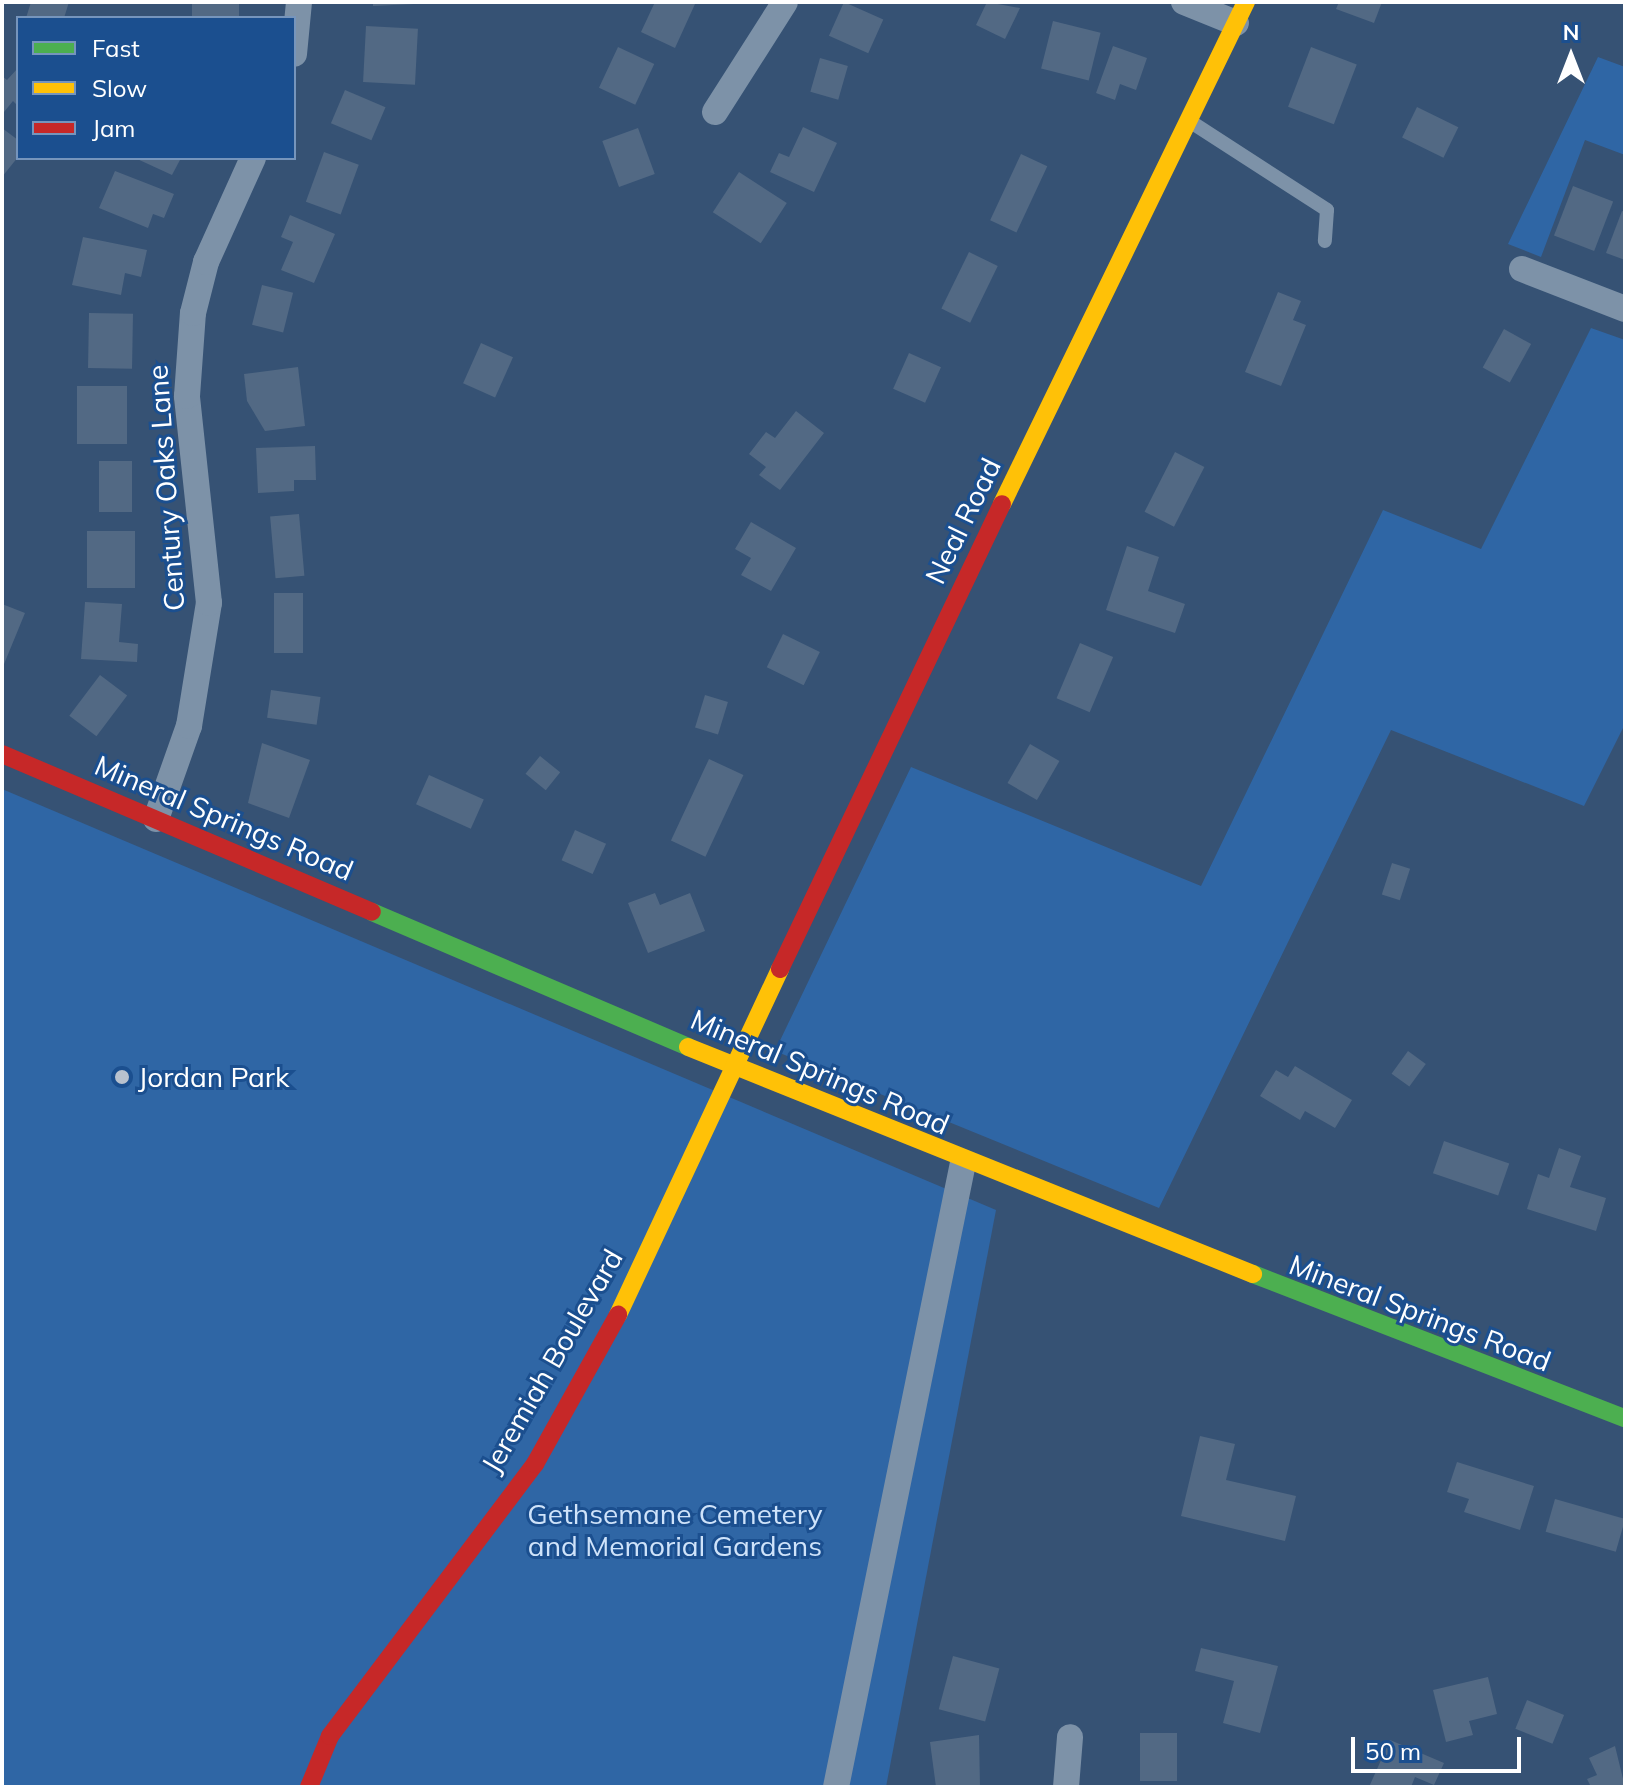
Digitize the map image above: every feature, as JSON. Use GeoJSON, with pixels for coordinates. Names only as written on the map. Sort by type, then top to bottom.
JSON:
{"type":"FeatureCollection","features":[{"type":"Feature","properties":{"kind":"street"},"geometry":{"type":"LineString","coordinates":[[296,33],[299,2]]}},
{"type":"Feature","properties":{"kind":"street"},"geometry":{"type":"LineString","coordinates":[[715,112],[785,2]]}},
{"type":"Feature","properties":{"kind":"street"},"geometry":{"type":"LineString","coordinates":[[1184,2],[1241,12]]}},
{"type":"Feature","properties":{"kind":"street","name":"Neal Road"},"geometry":{"type":"LineString","coordinates":[[733,1065],[1241,12]]}},
{"type":"Feature","properties":{"kind":"street","name":"Century Oaks Lane"},"geometry":{"type":"LineString","coordinates":[[156,819],[189,726],[209,603],[187,396],[193,313],[206,262],[252,160]]}},
{"type":"Feature","properties":{"kind":"street"},"geometry":{"type":"LineString","coordinates":[[1522,269],[1625,309]]}},
{"type":"Feature","properties":{"kind":"street","name":"Mineral Springs Road"},"geometry":{"type":"LineString","coordinates":[[2,754],[963,1163],[1625,1418]]}},
{"type":"Feature","properties":{"kind":"street","name":"Jeremiah Boulevard"},"geometry":{"type":"LineString","coordinates":[[309,1787],[330,1736],[535,1464],[644,1269],[733,1065]]}},
{"type":"Feature","properties":{"kind":"street"},"geometry":{"type":"LineString","coordinates":[[836,1787],[963,1163]]}},
{"type":"Feature","properties":{"kind":"street"},"geometry":{"type":"LineString","coordinates":[[1066,1787],[1070,1737]]}},
{"type":"Feature","properties":{"kind":"lane"},"geometry":{"type":"LineString","coordinates":[[1188,120],[1327,210],[1325,241]]}},
{"type":"Feature","properties":{"kind":"green space"},"geometry":{"type":"Polygon","coordinates":[[[1598,57],[1625,67],[1625,155],[1585,140],[1541,257],[1508,244],[1598,57]]]}},
{"type":"Feature","properties":{"kind":"green space"},"geometry":{"type":"Polygon","coordinates":[[[1591,328],[1625,340],[1625,724],[1584,806],[1391,730],[1159,1208],[775,1051],[911,767],[1201,886],[1383,510],[1481,549],[1591,328]]]}},
{"type":"Feature","properties":{"kind":"green space","name":"Gethsemane Cemetery and Memorial Gardens"},"geometry":{"type":"Polygon","coordinates":[[[2,789],[996,1210],[886,1787],[2,1787],[2,789]]]}},
{"type":"Feature","properties":{"kind":"building"},"geometry":{"type":"Polygon","coordinates":[[[31,2],[69,2],[65,16],[27,16],[31,2]]]}},
{"type":"Feature","properties":{"kind":"building"},"geometry":{"type":"Polygon","coordinates":[[[192,2],[239,2],[239,16],[192,16],[192,2]]]}},
{"type":"Feature","properties":{"kind":"building"},"geometry":{"type":"Polygon","coordinates":[[[373,2],[414,2],[414,4],[373,6],[373,2]]]}},
{"type":"Feature","properties":{"kind":"building"},"geometry":{"type":"Polygon","coordinates":[[[655,2],[695,4],[675,48],[641,32],[655,2]]]}},
{"type":"Feature","properties":{"kind":"building"},"geometry":{"type":"Polygon","coordinates":[[[844,2],[883,19],[868,53],[829,36],[844,2]]]}},
{"type":"Feature","properties":{"kind":"building"},"geometry":{"type":"Polygon","coordinates":[[[987,2],[1020,8],[1005,39],[976,25],[987,2]]]}},
{"type":"Feature","properties":{"kind":"building"},"geometry":{"type":"Polygon","coordinates":[[[1339,2],[1382,2],[1374,23],[1336,9],[1339,2]]]}},
{"type":"Feature","properties":{"kind":"building"},"geometry":{"type":"Polygon","coordinates":[[[1053,21],[1101,33],[1089,80],[1041,69],[1053,21]]]}},
{"type":"Feature","properties":{"kind":"building"},"geometry":{"type":"Polygon","coordinates":[[[366,26],[418,29],[415,85],[363,82],[366,26]]]}},
{"type":"Feature","properties":{"kind":"building"},"geometry":{"type":"Polygon","coordinates":[[[1113,46],[1147,58],[1136,90],[1120,84],[1115,100],[1096,93],[1113,46]]]}},
{"type":"Feature","properties":{"kind":"building"},"geometry":{"type":"Polygon","coordinates":[[[618,47],[654,64],[635,105],[599,88],[618,47]]]}},
{"type":"Feature","properties":{"kind":"building"},"geometry":{"type":"Polygon","coordinates":[[[1311,47],[1357,65],[1334,124],[1288,107],[1311,47]]]}},
{"type":"Feature","properties":{"kind":"building"},"geometry":{"type":"Polygon","coordinates":[[[820,58],[848,66],[838,100],[810,92],[820,58]]]}},
{"type":"Feature","properties":{"kind":"building"},"geometry":{"type":"Polygon","coordinates":[[[16,70],[16,104],[13,101],[4,112],[2,76],[7,80],[16,70]]]}},
{"type":"Feature","properties":{"kind":"building"},"geometry":{"type":"Polygon","coordinates":[[[345,90],[386,107],[371,140],[331,123],[345,90]]]}},
{"type":"Feature","properties":{"kind":"building"},"geometry":{"type":"Polygon","coordinates":[[[1417,107],[1458,127],[1443,158],[1402,138],[1417,107]]]}},
{"type":"Feature","properties":{"kind":"building"},"geometry":{"type":"Polygon","coordinates":[[[803,127],[837,143],[814,192],[770,172],[779,153],[789,157],[803,127]]]}},
{"type":"Feature","properties":{"kind":"building"},"geometry":{"type":"Polygon","coordinates":[[[2,128],[16,138],[16,160],[2,177],[2,128]]]}},
{"type":"Feature","properties":{"kind":"building"},"geometry":{"type":"Polygon","coordinates":[[[638,128],[655,174],[619,187],[602,141],[638,128]]]}},
{"type":"Feature","properties":{"kind":"building"},"geometry":{"type":"Polygon","coordinates":[[[324,152],[359,165],[341,214],[306,202],[324,152]]]}},
{"type":"Feature","properties":{"kind":"building"},"geometry":{"type":"Polygon","coordinates":[[[1021,154],[1047,166],[1016,232],[990,220],[1021,154]]]}},
{"type":"Feature","properties":{"kind":"building"},"geometry":{"type":"Polygon","coordinates":[[[139,160],[180,160],[172,175],[139,160]]]}},
{"type":"Feature","properties":{"kind":"building"},"geometry":{"type":"Polygon","coordinates":[[[115,171],[174,194],[164,218],[153,214],[148,228],[99,208],[115,171]]]}},
{"type":"Feature","properties":{"kind":"building"},"geometry":{"type":"Polygon","coordinates":[[[739,172],[787,203],[761,243],[713,212],[739,172]]]}},
{"type":"Feature","properties":{"kind":"building"},"geometry":{"type":"Polygon","coordinates":[[[1573,186],[1613,201],[1594,251],[1554,235],[1573,186]]]}},
{"type":"Feature","properties":{"kind":"building"},"geometry":{"type":"Polygon","coordinates":[[[1622,211],[1625,212],[1625,260],[1606,253],[1622,211]]]}},
{"type":"Feature","properties":{"kind":"building"},"geometry":{"type":"Polygon","coordinates":[[[290,215],[335,234],[314,283],[281,270],[293,242],[281,237],[290,215]]]}},
{"type":"Feature","properties":{"kind":"building"},"geometry":{"type":"Polygon","coordinates":[[[83,237],[147,250],[141,277],[125,273],[121,295],[72,285],[83,237]]]}},
{"type":"Feature","properties":{"kind":"building"},"geometry":{"type":"Polygon","coordinates":[[[969,252],[998,266],[970,323],[941,309],[969,252]]]}},
{"type":"Feature","properties":{"kind":"building"},"geometry":{"type":"Polygon","coordinates":[[[262,285],[293,293],[283,333],[252,325],[262,285]]]}},
{"type":"Feature","properties":{"kind":"building"},"geometry":{"type":"Polygon","coordinates":[[[1278,292],[1301,301],[1293,320],[1306,325],[1281,386],[1245,372],[1278,292]]]}},
{"type":"Feature","properties":{"kind":"building"},"geometry":{"type":"Polygon","coordinates":[[[89,313],[133,314],[132,369],[88,368],[89,313]]]}},
{"type":"Feature","properties":{"kind":"building"},"geometry":{"type":"Polygon","coordinates":[[[1504,329],[1531,344],[1510,383],[1483,367],[1504,329]]]}},
{"type":"Feature","properties":{"kind":"building"},"geometry":{"type":"Polygon","coordinates":[[[481,343],[513,357],[495,397],[463,383],[481,343]]]}},
{"type":"Feature","properties":{"kind":"building"},"geometry":{"type":"Polygon","coordinates":[[[909,353],[941,367],[925,403],[893,389],[909,353]]]}},
{"type":"Feature","properties":{"kind":"building"},"geometry":{"type":"Polygon","coordinates":[[[298,367],[305,426],[265,431],[247,401],[244,374],[298,367]]]}},
{"type":"Feature","properties":{"kind":"building"},"geometry":{"type":"Polygon","coordinates":[[[77,386],[127,386],[127,444],[77,444],[77,386]]]}},
{"type":"Feature","properties":{"kind":"building"},"geometry":{"type":"Polygon","coordinates":[[[796,411],[824,433],[780,490],[759,475],[766,467],[749,454],[766,432],[775,438],[796,411]]]}},
{"type":"Feature","properties":{"kind":"building"},"geometry":{"type":"Polygon","coordinates":[[[315,446],[316,480],[294,480],[294,491],[258,493],[256,448],[315,446]]]}},
{"type":"Feature","properties":{"kind":"building"},"geometry":{"type":"Polygon","coordinates":[[[1175,452],[1204,467],[1174,527],[1145,512],[1175,452]]]}},
{"type":"Feature","properties":{"kind":"building"},"geometry":{"type":"Polygon","coordinates":[[[99,461],[132,461],[132,512],[99,512],[99,461]]]}},
{"type":"Feature","properties":{"kind":"building"},"geometry":{"type":"Polygon","coordinates":[[[299,514],[304,576],[276,578],[270,517],[299,514]]]}},
{"type":"Feature","properties":{"kind":"building"},"geometry":{"type":"Polygon","coordinates":[[[751,522],[796,548],[771,591],[741,575],[751,558],[735,549],[751,522]]]}},
{"type":"Feature","properties":{"kind":"building"},"geometry":{"type":"Polygon","coordinates":[[[87,531],[135,531],[135,588],[87,588],[87,531]]]}},
{"type":"Feature","properties":{"kind":"building"},"geometry":{"type":"Polygon","coordinates":[[[1127,546],[1159,557],[1148,591],[1185,604],[1175,633],[1106,610],[1127,546]]]}},
{"type":"Feature","properties":{"kind":"building"},"geometry":{"type":"Polygon","coordinates":[[[274,593],[303,593],[303,653],[274,653],[274,593]]]}},
{"type":"Feature","properties":{"kind":"building"},"geometry":{"type":"Polygon","coordinates":[[[85,602],[122,604],[119,642],[138,644],[137,662],[81,659],[85,602]]]}},
{"type":"Feature","properties":{"kind":"building"},"geometry":{"type":"Polygon","coordinates":[[[2,604],[25,613],[2,669],[2,604]]]}},
{"type":"Feature","properties":{"kind":"building"},"geometry":{"type":"Polygon","coordinates":[[[783,634],[820,652],[804,685],[767,667],[783,634]]]}},
{"type":"Feature","properties":{"kind":"building"},"geometry":{"type":"Polygon","coordinates":[[[1080,643],[1113,657],[1090,712],[1057,698],[1080,643]]]}},
{"type":"Feature","properties":{"kind":"building"},"geometry":{"type":"Polygon","coordinates":[[[100,675],[127,695],[96,736],[69,716],[100,675]]]}},
{"type":"Feature","properties":{"kind":"building"},"geometry":{"type":"Polygon","coordinates":[[[271,690],[321,697],[317,725],[267,718],[271,690]]]}},
{"type":"Feature","properties":{"kind":"building"},"geometry":{"type":"Polygon","coordinates":[[[705,695],[728,702],[718,735],[695,728],[705,695]]]}},
{"type":"Feature","properties":{"kind":"building"},"geometry":{"type":"Polygon","coordinates":[[[262,743],[310,760],[289,818],[248,803],[262,743]]]}},
{"type":"Feature","properties":{"kind":"building"},"geometry":{"type":"Polygon","coordinates":[[[1030,744],[1059,761],[1037,800],[1008,783],[1030,744]]]}},
{"type":"Feature","properties":{"kind":"building"},"geometry":{"type":"Polygon","coordinates":[[[540,756],[560,772],[546,790],[526,774],[540,756]]]}},
{"type":"Feature","properties":{"kind":"building"},"geometry":{"type":"Polygon","coordinates":[[[709,759],[743,775],[705,857],[671,841],[709,759]]]}},
{"type":"Feature","properties":{"kind":"building"},"geometry":{"type":"Polygon","coordinates":[[[429,775],[484,799],[471,829],[416,804],[429,775]]]}},
{"type":"Feature","properties":{"kind":"building"},"geometry":{"type":"Polygon","coordinates":[[[575,830],[606,844],[593,874],[562,860],[575,830]]]}},
{"type":"Feature","properties":{"kind":"building"},"geometry":{"type":"Polygon","coordinates":[[[1392,863],[1410,869],[1400,900],[1382,894],[1392,863]]]}},
{"type":"Feature","properties":{"kind":"building"},"geometry":{"type":"Polygon","coordinates":[[[655,893],[660,905],[690,893],[705,931],[648,953],[628,903],[655,893]]]}},
{"type":"Feature","properties":{"kind":"building"},"geometry":{"type":"Polygon","coordinates":[[[1408,1051],[1426,1064],[1409,1087],[1392,1074],[1408,1051]]]}},
{"type":"Feature","properties":{"kind":"building"},"geometry":{"type":"Polygon","coordinates":[[[1295,1066],[1352,1100],[1335,1128],[1305,1111],[1300,1120],[1260,1096],[1276,1070],[1288,1077],[1295,1066]]]}},
{"type":"Feature","properties":{"kind":"building"},"geometry":{"type":"Polygon","coordinates":[[[1444,1141],[1509,1163],[1498,1196],[1433,1173],[1444,1141]]]}},
{"type":"Feature","properties":{"kind":"building"},"geometry":{"type":"Polygon","coordinates":[[[1559,1148],[1581,1156],[1570,1187],[1606,1198],[1596,1231],[1527,1209],[1538,1174],[1549,1178],[1559,1148]]]}},
{"type":"Feature","properties":{"kind":"building"},"geometry":{"type":"Polygon","coordinates":[[[1200,1436],[1235,1444],[1226,1480],[1296,1496],[1285,1541],[1181,1516],[1200,1436]]]}},
{"type":"Feature","properties":{"kind":"building"},"geometry":{"type":"Polygon","coordinates":[[[1457,1462],[1534,1486],[1520,1530],[1464,1512],[1469,1499],[1447,1492],[1457,1462]]]}},
{"type":"Feature","properties":{"kind":"building"},"geometry":{"type":"Polygon","coordinates":[[[1555,1499],[1625,1519],[1616,1552],[1546,1532],[1555,1499]]]}},
{"type":"Feature","properties":{"kind":"building"},"geometry":{"type":"Polygon","coordinates":[[[1201,1648],[1278,1666],[1260,1733],[1223,1723],[1234,1681],[1195,1671],[1201,1648]]]}},
{"type":"Feature","properties":{"kind":"building"},"geometry":{"type":"Polygon","coordinates":[[[953,1656],[999,1668],[985,1722],[939,1709],[953,1656]]]}},
{"type":"Feature","properties":{"kind":"building"},"geometry":{"type":"Polygon","coordinates":[[[1488,1677],[1497,1714],[1469,1721],[1473,1735],[1446,1742],[1433,1690],[1488,1677]]]}},
{"type":"Feature","properties":{"kind":"building"},"geometry":{"type":"Polygon","coordinates":[[[1527,1700],[1564,1715],[1552,1744],[1515,1729],[1527,1700]]]}},
{"type":"Feature","properties":{"kind":"building"},"geometry":{"type":"Polygon","coordinates":[[[1140,1733],[1177,1733],[1177,1781],[1140,1781],[1140,1733]]]}},
{"type":"Feature","properties":{"kind":"building"},"geometry":{"type":"Polygon","coordinates":[[[979,1735],[980,1787],[936,1787],[930,1742],[979,1735]]]}},
{"type":"Feature","properties":{"kind":"building"},"geometry":{"type":"Polygon","coordinates":[[[1390,1740],[1444,1763],[1434,1785],[1415,1777],[1411,1787],[1369,1787],[1390,1740]]]}},
{"type":"Feature","properties":{"kind":"building"},"geometry":{"type":"Polygon","coordinates":[[[1615,1746],[1625,1787],[1591,1787],[1587,1779],[1597,1775],[1589,1758],[1615,1746]]]}},
{"type":"Feature","properties":{"kind":"traffic: fast"},"geometry":{"type":"LineString","coordinates":[[372,912],[688,1047]]}},
{"type":"Feature","properties":{"kind":"traffic: fast"},"geometry":{"type":"LineString","coordinates":[[1253,1274],[1625,1418]]}},
{"type":"Feature","properties":{"kind":"traffic: slow"},"geometry":{"type":"LineString","coordinates":[[1002,504],[1246,2]]}},
{"type":"Feature","properties":{"kind":"traffic: slow"},"geometry":{"type":"LineString","coordinates":[[618,1315],[780,969]]}},
{"type":"Feature","properties":{"kind":"traffic: slow"},"geometry":{"type":"LineString","coordinates":[[688,1047],[1253,1274]]}},
{"type":"Feature","properties":{"kind":"traffic: jam"},"geometry":{"type":"LineString","coordinates":[[780,969],[1002,504]]}},
{"type":"Feature","properties":{"kind":"traffic: jam"},"geometry":{"type":"LineString","coordinates":[[2,754],[372,912]]}},
{"type":"Feature","properties":{"kind":"traffic: jam"},"geometry":{"type":"LineString","coordinates":[[309,1787],[330,1736],[535,1464],[618,1315]]}},
{"type":"Feature","properties":{"kind":"place","name":"Jordan Park"},"geometry":{"type":"Point","coordinates":[122,1077]}}]}
